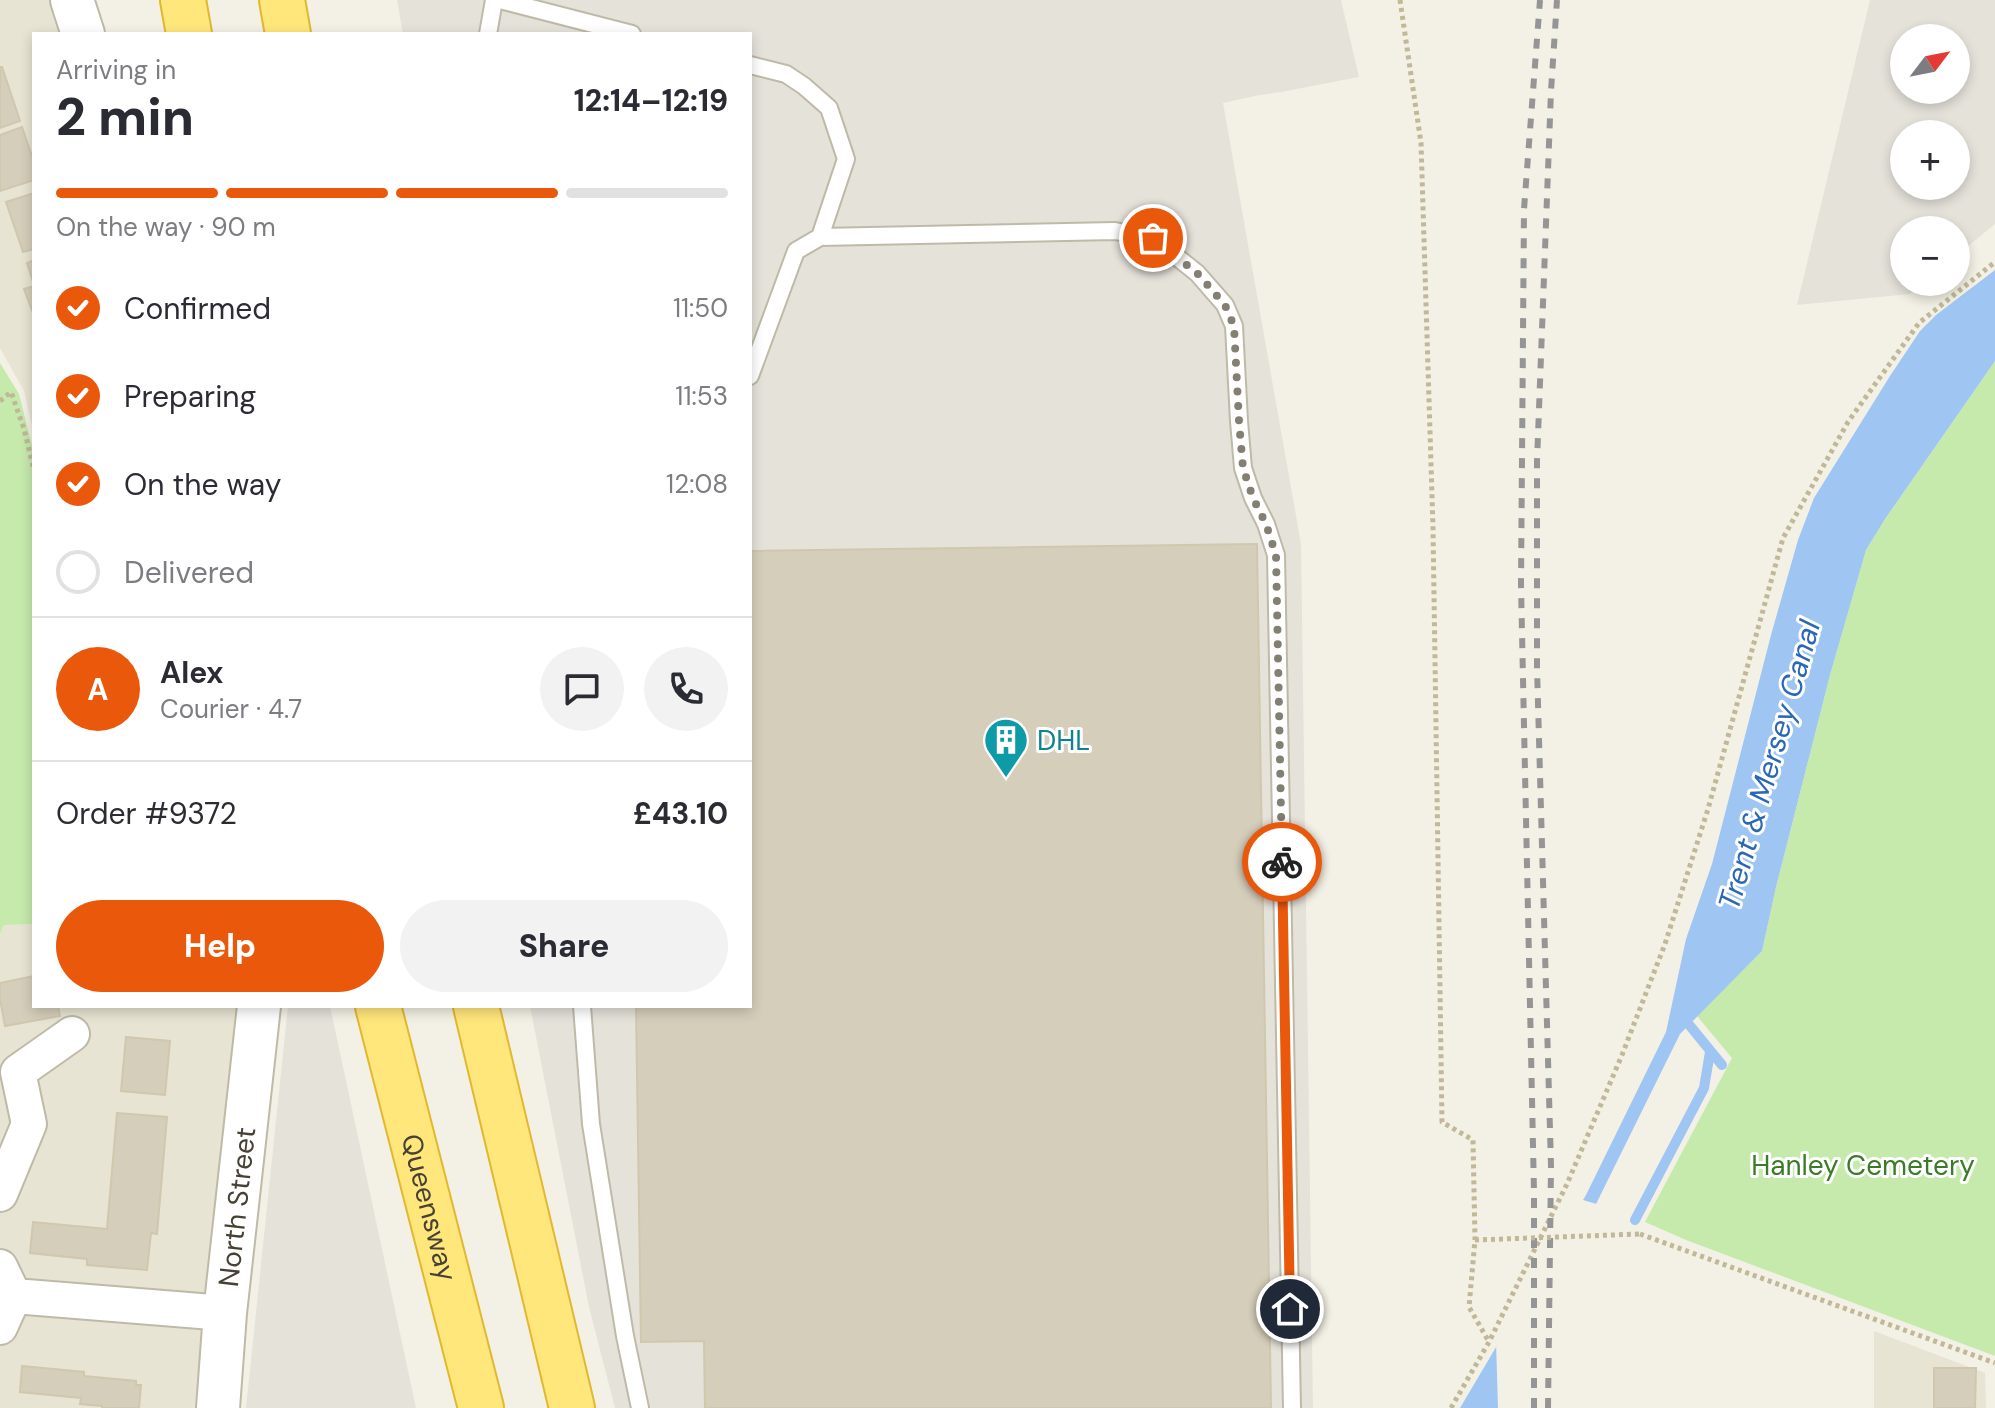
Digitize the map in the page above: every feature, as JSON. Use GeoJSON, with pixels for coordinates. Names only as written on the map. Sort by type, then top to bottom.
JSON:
{"type":"FeatureCollection","features":[{"type":"Feature","properties":{"kind":"highway"},"geometry":{"type":"LineString","coordinates":[[183,0],[189,32]]}},
{"type":"Feature","properties":{"kind":"highway"},"geometry":{"type":"LineString","coordinates":[[282,0],[288,32]]}},
{"type":"Feature","properties":{"kind":"highway"},"geometry":{"type":"LineString","coordinates":[[311,0],[315,32]]}},
{"type":"Feature","properties":{"kind":"highway"},"geometry":{"type":"LineString","coordinates":[[364,1008],[382,1132],[450,1408]]}},
{"type":"Feature","properties":{"kind":"highway","name":"Queensway"},"geometry":{"type":"LineString","coordinates":[[379,1008],[481,1408]]}},
{"type":"Feature","properties":{"kind":"highway"},"geometry":{"type":"LineString","coordinates":[[470,1008],[550,1408]]}},
{"type":"Feature","properties":{"kind":"highway"},"geometry":{"type":"LineString","coordinates":[[476,1008],[572,1408]]}},
{"type":"Feature","properties":{"kind":"street"},"geometry":{"type":"LineString","coordinates":[[72,0],[82,32]]}},
{"type":"Feature","properties":{"kind":"street","name":"North Street"},"geometry":{"type":"LineString","coordinates":[[218,1408],[225,1313],[259,1008]]}},
{"type":"Feature","properties":{"kind":"street"},"geometry":{"type":"LineString","coordinates":[[0,1194],[29,1124],[18,1072],[72,1034]]}},
{"type":"Feature","properties":{"kind":"street"},"geometry":{"type":"LineString","coordinates":[[0,1327],[7,1282],[225,1313]]}},
{"type":"Feature","properties":{"kind":"lane"},"geometry":{"type":"LineString","coordinates":[[489,32],[497,0],[624,32]]}},
{"type":"Feature","properties":{"kind":"lane"},"geometry":{"type":"LineString","coordinates":[[752,66],[786,74],[829,108],[846,159],[820,237]]}},
{"type":"Feature","properties":{"kind":"lane"},"geometry":{"type":"LineString","coordinates":[[752,371],[796,251],[820,237],[1115,231],[1153,238],[1197,273],[1225,305],[1234,326],[1243,468],[1276,555],[1292,1408]]}},
{"type":"Feature","properties":{"kind":"lane"},"geometry":{"type":"LineString","coordinates":[[582,1008],[591,1124],[625,1336],[640,1408]]}},
{"type":"Feature","properties":{"kind":"path"},"geometry":{"type":"LineString","coordinates":[[1400,0],[1422,158],[1433,544],[1442,1122],[1473,1140],[1475,1240],[1469,1307],[1489,1342]]}},
{"type":"Feature","properties":{"kind":"path"},"geometry":{"type":"LineString","coordinates":[[1451,1408],[1489,1342],[1567,1184],[1665,944],[1708,809],[1783,538],[1848,422],[1919,323],[1995,262]]}},
{"type":"Feature","properties":{"kind":"path"},"geometry":{"type":"LineString","coordinates":[[0,401],[11,392],[32,462]]}},
{"type":"Feature","properties":{"kind":"path"},"geometry":{"type":"LineString","coordinates":[[1475,1240],[1640,1234],[1995,1363]]}},
{"type":"Feature","properties":{"kind":"shaded area"},"geometry":{"type":"Polygon","coordinates":[[[0,0],[56,0],[66,32],[32,32],[32,425],[24,391],[0,348],[0,0]]]}},
{"type":"Feature","properties":{"kind":"shaded area"},"geometry":{"type":"Polygon","coordinates":[[[397,0],[1341,0],[1359,77],[1223,103],[1301,544],[1313,1408],[615,1408],[589,1307],[530,1008],[752,1008],[752,32],[403,32],[397,0]]]}},
{"type":"Feature","properties":{"kind":"shaded area"},"geometry":{"type":"Polygon","coordinates":[[[1870,0],[1995,0],[1995,224],[1970,245],[1970,216],[1890,216],[1890,296],[1797,305],[1870,0]]]}},
{"type":"Feature","properties":{"kind":"shaded area"},"geometry":{"type":"Polygon","coordinates":[[[32,924],[32,1008],[242,1008],[205,1408],[0,1408],[0,934],[4,925],[32,924]]]}},
{"type":"Feature","properties":{"kind":"shaded area"},"geometry":{"type":"Polygon","coordinates":[[[288,1008],[330,1008],[416,1408],[246,1408],[288,1008]]]}},
{"type":"Feature","properties":{"kind":"shaded area"},"geometry":{"type":"Polygon","coordinates":[[[1874,1331],[1985,1373],[1986,1408],[1874,1408],[1874,1331]]]}},
{"type":"Feature","properties":{"kind":"green space","name":"Hanley Cemetery"},"geometry":{"type":"Polygon","coordinates":[[[1995,361],[1995,1356],[1645,1222],[1732,1058],[1697,1016],[1762,951],[1830,675],[1866,550],[1995,361]]]}},
{"type":"Feature","properties":{"kind":"green space"},"geometry":{"type":"Polygon","coordinates":[[[0,363],[19,394],[32,445],[32,924],[4,925],[0,934],[0,363]]]}},
{"type":"Feature","properties":{"kind":"water","name":"Trent & Mersey Canal"},"geometry":{"type":"Polygon","coordinates":[[[1995,270],[1995,361],[1866,550],[1830,675],[1762,951],[1680,1034],[1501,1408],[1460,1408],[1586,1195],[1666,1032],[1686,939],[1712,864],[1771,635],[1798,540],[1814,498],[1920,331],[1961,296],[1970,296],[1970,289],[1995,270]]]}},
{"type":"Feature","properties":{"kind":"pier"},"geometry":{"type":"Polygon","coordinates":[[[1583,1193],[1583,1200],[1600,1205],[1505,1408],[1498,1408],[1496,1341],[1583,1193]]]}},
{"type":"Feature","properties":{"kind":"building"},"geometry":{"type":"Polygon","coordinates":[[[0,67],[20,121],[0,128],[0,67]]]}},
{"type":"Feature","properties":{"kind":"building"},"geometry":{"type":"Polygon","coordinates":[[[22,127],[32,156],[32,181],[0,191],[0,135],[22,127]]]}},
{"type":"Feature","properties":{"kind":"building"},"geometry":{"type":"Polygon","coordinates":[[[32,194],[32,250],[23,252],[6,202],[32,194]]]}},
{"type":"Feature","properties":{"kind":"building"},"geometry":{"type":"Polygon","coordinates":[[[32,261],[32,279],[27,263],[32,261]]]}},
{"type":"Feature","properties":{"kind":"building"},"geometry":{"type":"Polygon","coordinates":[[[32,287],[32,310],[24,289],[32,287]]]}},
{"type":"Feature","properties":{"kind":"building","name":"DHL"},"geometry":{"type":"Polygon","coordinates":[[[1257,544],[1271,1408],[705,1408],[704,1341],[641,1342],[636,1008],[752,1008],[752,551],[1257,544]]]}},
{"type":"Feature","properties":{"kind":"building"},"geometry":{"type":"Polygon","coordinates":[[[32,976],[32,1008],[58,1008],[60,1016],[5,1026],[0,983],[32,976]]]}},
{"type":"Feature","properties":{"kind":"building"},"geometry":{"type":"Polygon","coordinates":[[[126,1037],[170,1041],[165,1095],[121,1091],[126,1037]]]}},
{"type":"Feature","properties":{"kind":"building"},"geometry":{"type":"Polygon","coordinates":[[[117,1113],[167,1117],[157,1234],[151,1233],[147,1270],[87,1265],[87,1259],[30,1253],[33,1222],[107,1229],[117,1113]]]}},
{"type":"Feature","properties":{"kind":"building"},"geometry":{"type":"Polygon","coordinates":[[[22,1366],[136,1381],[136,1385],[141,1385],[139,1408],[102,1408],[80,1404],[81,1398],[20,1392],[22,1366]]]}},
{"type":"Feature","properties":{"kind":"building"},"geometry":{"type":"Polygon","coordinates":[[[1934,1368],[1976,1368],[1975,1408],[1934,1408],[1934,1368]]]}},
{"type":"Feature","properties":{"kind":"waterway"},"geometry":{"type":"LineString","coordinates":[[1682,1016],[1722,1065]]}},
{"type":"Feature","properties":{"kind":"waterway"},"geometry":{"type":"LineString","coordinates":[[1635,1220],[1704,1088],[1710,1052]]}},
{"type":"Feature","properties":{"kind":"railway"},"geometry":{"type":"LineString","coordinates":[[1534,1408],[1534,1192],[1521,585],[1524,209],[1540,0]]}},
{"type":"Feature","properties":{"kind":"railway"},"geometry":{"type":"LineString","coordinates":[[1548,1408],[1551,1166],[1537,668],[1537,462],[1557,0]]}},
{"type":"Feature","properties":{"kind":"way so far"},"geometry":{"type":"LineString","coordinates":[[1153,238],[1197,273],[1225,305],[1234,326],[1243,468],[1276,555],[1282,862]]}},
{"type":"Feature","properties":{"kind":"place","name":"DHL"},"geometry":{"type":"Point","coordinates":[1006,779]}},
{"type":"Feature","properties":{"kind":"route"},"geometry":{"type":"LineString","coordinates":[[1282,862],[1290,1309]]}}]}
